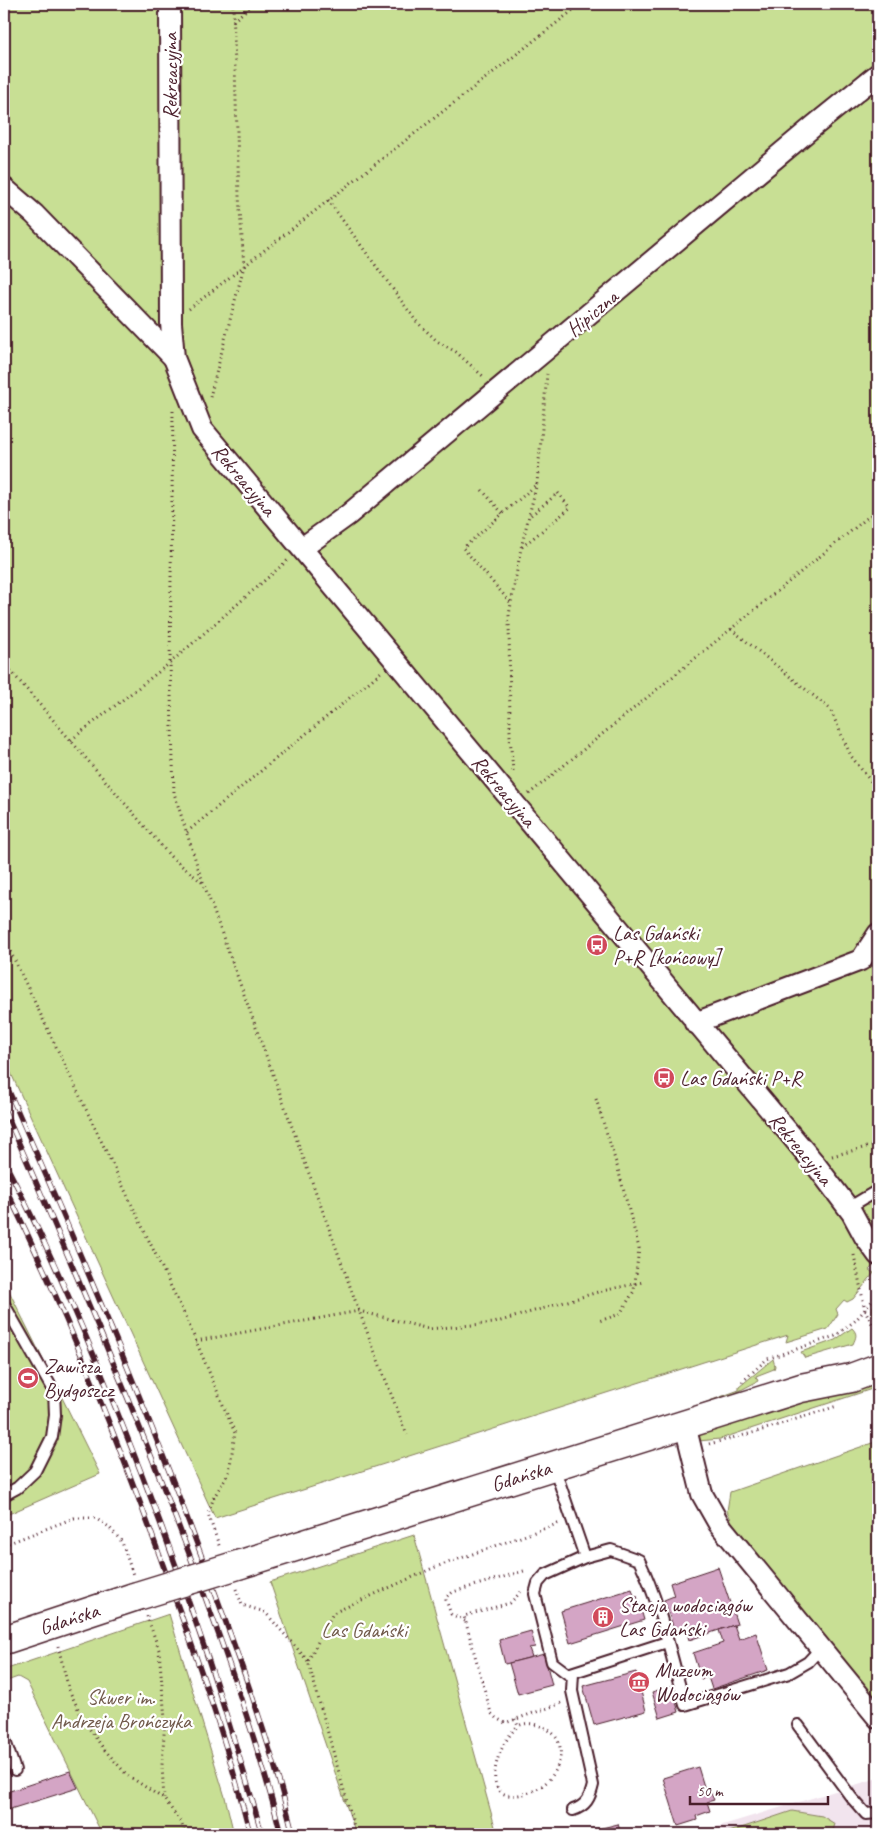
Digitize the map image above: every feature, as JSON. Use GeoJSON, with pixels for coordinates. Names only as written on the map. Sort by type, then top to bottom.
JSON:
{"type":"FeatureCollection","features":[{"type":"Feature","properties":{"kind":"main road","name":"Gdańska"},"geometry":{"type":"LineString","coordinates":[[801,1388],[878,1350]]}},
{"type":"Feature","properties":{"kind":"main road","name":"Gdańska"},"geometry":{"type":"LineString","coordinates":[[4,1640],[801,1388],[851,1378],[878,1368]]}},
{"type":"Feature","properties":{"kind":"street","name":"Rekreacyjna"},"geometry":{"type":"LineString","coordinates":[[170,4],[171,324],[174,358],[202,429],[815,1164],[850,1210],[865,1237],[878,1255]]}},
{"type":"Feature","properties":{"kind":"street","name":"Hipiczna"},"geometry":{"type":"LineString","coordinates":[[302,548],[348,515],[878,74]]}},
{"type":"Feature","properties":{"kind":"street","name":"Rekreacyjna"},"geometry":{"type":"LineString","coordinates":[[4,188],[34,214],[174,358]]}},
{"type":"Feature","properties":{"kind":"street"},"geometry":{"type":"LineString","coordinates":[[696,1023],[861,960],[878,934]]}},
{"type":"Feature","properties":{"kind":"street","name":"Rekreacyjna"},"geometry":{"type":"LineString","coordinates":[[850,1210],[878,1235]]}},
{"type":"Feature","properties":{"kind":"street"},"geometry":{"type":"LineString","coordinates":[[684,1425],[702,1494],[719,1524],[878,1718]]}},
{"type":"Feature","properties":{"kind":"lane"},"geometry":{"type":"LineString","coordinates":[[850,1210],[878,1190]]}},
{"type":"Feature","properties":{"kind":"lane"},"geometry":{"type":"LineString","coordinates":[[4,1304],[54,1392],[55,1415],[52,1437],[35,1471],[16,1488],[4,1495]]}},
{"type":"Feature","properties":{"kind":"lane"},"geometry":{"type":"LineString","coordinates":[[554,1466],[585,1557]]}},
{"type":"Feature","properties":{"kind":"lane"},"geometry":{"type":"LineString","coordinates":[[667,1642],[568,1674],[552,1662],[535,1594],[538,1584],[545,1575],[585,1557],[611,1550],[639,1560],[650,1582],[685,1705],[789,1673],[808,1662],[821,1648]]}},
{"type":"Feature","properties":{"kind":"lane"},"geometry":{"type":"LineString","coordinates":[[573,1673],[572,1691],[593,1785],[590,1797],[581,1808],[573,1810]]}},
{"type":"Feature","properties":{"kind":"lane"},"geometry":{"type":"LineString","coordinates":[[798,1725],[851,1798],[866,1814],[878,1813]]}},
{"type":"Feature","properties":{"kind":"lane"},"geometry":{"type":"LineString","coordinates":[[4,1738],[15,1770]]}},
{"type":"Feature","properties":{"kind":"path"},"geometry":{"type":"LineString","coordinates":[[202,429],[244,266],[239,196],[233,4]]}},
{"type":"Feature","properties":{"kind":"path"},"geometry":{"type":"LineString","coordinates":[[233,21],[254,4]]}},
{"type":"Feature","properties":{"kind":"path"},"geometry":{"type":"LineString","coordinates":[[171,324],[581,4]]}},
{"type":"Feature","properties":{"kind":"path"},"geometry":{"type":"LineString","coordinates":[[328,200],[416,322],[437,340],[456,352],[498,391]]}},
{"type":"Feature","properties":{"kind":"path"},"geometry":{"type":"LineString","coordinates":[[515,805],[510,737],[509,615],[521,548],[537,483],[548,365],[542,355]]}},
{"type":"Feature","properties":{"kind":"path"},"geometry":{"type":"LineString","coordinates":[[173,407],[170,663],[174,793],[204,884],[359,1311],[407,1435]]}},
{"type":"Feature","properties":{"kind":"path"},"geometry":{"type":"LineString","coordinates":[[511,602],[463,548],[537,483]]}},
{"type":"Feature","properties":{"kind":"path"},"geometry":{"type":"LineString","coordinates":[[482,490],[503,514]]}},
{"type":"Feature","properties":{"kind":"path"},"geometry":{"type":"LineString","coordinates":[[521,548],[570,508],[558,493],[530,516]]}},
{"type":"Feature","properties":{"kind":"path"},"geometry":{"type":"LineString","coordinates":[[515,805],[878,509]]}},
{"type":"Feature","properties":{"kind":"path"},"geometry":{"type":"LineString","coordinates":[[71,740],[170,663],[302,548]]}},
{"type":"Feature","properties":{"kind":"path"},"geometry":{"type":"LineString","coordinates":[[731,629],[830,709],[851,756],[872,783],[878,787]]}},
{"type":"Feature","properties":{"kind":"path"},"geometry":{"type":"LineString","coordinates":[[187,832],[395,661]]}},
{"type":"Feature","properties":{"kind":"path"},"geometry":{"type":"LineString","coordinates":[[4,662],[171,857],[204,884]]}},
{"type":"Feature","properties":{"kind":"path"},"geometry":{"type":"LineString","coordinates":[[4,938],[196,1341],[235,1433],[229,1472],[214,1497],[208,1514],[233,1567],[242,1605],[264,1612],[308,1661],[356,1834]]}},
{"type":"Feature","properties":{"kind":"path"},"geometry":{"type":"LineString","coordinates":[[596,1099],[639,1248],[634,1291],[620,1314],[599,1321]]}},
{"type":"Feature","properties":{"kind":"path"},"geometry":{"type":"LineString","coordinates":[[824,1158],[878,1144]]}},
{"type":"Feature","properties":{"kind":"path"},"geometry":{"type":"LineString","coordinates":[[196,1341],[359,1311],[429,1329],[494,1323],[598,1292],[643,1282]]}},
{"type":"Feature","properties":{"kind":"path"},"geometry":{"type":"LineString","coordinates":[[779,1354],[835,1336],[856,1320],[878,1294]]}},
{"type":"Feature","properties":{"kind":"path"},"geometry":{"type":"LineString","coordinates":[[865,1310],[878,1335]]}},
{"type":"Feature","properties":{"kind":"path"},"geometry":{"type":"LineString","coordinates":[[706,1445],[756,1432],[841,1404]]}},
{"type":"Feature","properties":{"kind":"path"},"geometry":{"type":"LineString","coordinates":[[308,1661],[333,1614],[433,1568],[572,1519]]}},
{"type":"Feature","properties":{"kind":"path"},"geometry":{"type":"LineString","coordinates":[[466,1621],[451,1614],[446,1600],[453,1592],[527,1570],[525,1579]]}},
{"type":"Feature","properties":{"kind":"path"},"geometry":{"type":"LineString","coordinates":[[523,1589],[510,1603],[464,1616],[491,1713],[501,1722],[505,1722],[574,1698]]}},
{"type":"Feature","properties":{"kind":"path"},"geometry":{"type":"LineString","coordinates":[[57,1645],[69,1690],[89,1728],[103,1748],[127,1775],[164,1799],[181,1822],[185,1834]]}},
{"type":"Feature","properties":{"kind":"path"},"geometry":{"type":"LineString","coordinates":[[515,1719],[518,1726]]}},
{"type":"Feature","properties":{"kind":"path"},"geometry":{"type":"LineString","coordinates":[[532,1724],[552,1733],[558,1741],[560,1762],[554,1775],[545,1784],[534,1791],[516,1795],[499,1789],[494,1774],[496,1762],[504,1744],[518,1726],[532,1724]]}},
{"type":"Feature","properties":{"kind":"shaded area"},"geometry":{"type":"Polygon","coordinates":[[[878,1778],[878,1834],[693,1834],[878,1778]]]}},
{"type":"Feature","properties":{"kind":"green space"},"geometry":{"type":"Polygon","coordinates":[[[4,4],[878,4],[878,1261],[869,1270],[874,1273],[853,1299],[847,1302],[844,1300],[836,1309],[838,1314],[828,1329],[786,1342],[788,1335],[215,1518],[4,1058],[4,4]]]}},
{"type":"Feature","properties":{"kind":"green space","name":"Zawisza Bydgoszcz"},"geometry":{"type":"Polygon","coordinates":[[[4,1281],[100,1474],[4,1516],[4,1281]]]}},
{"type":"Feature","properties":{"kind":"green space"},"geometry":{"type":"Polygon","coordinates":[[[878,1298],[878,1325],[872,1308],[878,1298]]]}},
{"type":"Feature","properties":{"kind":"green space"},"geometry":{"type":"Polygon","coordinates":[[[852,1328],[856,1336],[853,1344],[805,1358],[801,1352],[835,1340],[852,1328]]]}},
{"type":"Feature","properties":{"kind":"green space"},"geometry":{"type":"Polygon","coordinates":[[[773,1359],[774,1369],[756,1376],[758,1381],[724,1399],[626,1432],[739,1390],[739,1387],[773,1359]]]}},
{"type":"Feature","properties":{"kind":"green space"},"geometry":{"type":"Polygon","coordinates":[[[878,1378],[878,1387],[720,1439],[698,1441],[704,1430],[878,1378]]]}},
{"type":"Feature","properties":{"kind":"green space"},"geometry":{"type":"Polygon","coordinates":[[[878,1441],[878,1707],[742,1543],[727,1511],[730,1492],[878,1441]]]}},
{"type":"Feature","properties":{"kind":"green space","name":"Las Gdański"},"geometry":{"type":"Polygon","coordinates":[[[414,1535],[497,1834],[356,1834],[270,1582],[414,1535]]]}},
{"type":"Feature","properties":{"kind":"green space","name":"Skwer im. Andrzeja Brończyka"},"geometry":{"type":"Polygon","coordinates":[[[169,1614],[225,1797],[234,1834],[102,1834],[27,1682],[18,1677],[4,1682],[4,1670],[169,1614]]]}},
{"type":"Feature","properties":{"kind":"green space"},"geometry":{"type":"Polygon","coordinates":[[[792,1811],[822,1816],[835,1824],[832,1834],[723,1834],[792,1811]]]}},
{"type":"Feature","properties":{"kind":"building"},"geometry":{"type":"Polygon","coordinates":[[[718,1567],[737,1624],[689,1640],[685,1626],[674,1629],[664,1600],[674,1596],[670,1583],[718,1567]]]}},
{"type":"Feature","properties":{"kind":"building","name":"Stacja wodociągów Las Gdański"},"geometry":{"type":"Polygon","coordinates":[[[632,1589],[634,1596],[637,1596],[644,1620],[570,1643],[561,1611],[632,1589]]]}},
{"type":"Feature","properties":{"kind":"building"},"geometry":{"type":"Polygon","coordinates":[[[734,1625],[739,1639],[756,1633],[768,1670],[712,1689],[708,1677],[701,1679],[693,1653],[723,1643],[719,1630],[734,1625]]]}},
{"type":"Feature","properties":{"kind":"building"},"geometry":{"type":"Polygon","coordinates":[[[531,1631],[535,1647],[529,1648],[532,1657],[505,1664],[499,1640],[531,1631]]]}},
{"type":"Feature","properties":{"kind":"building"},"geometry":{"type":"Polygon","coordinates":[[[544,1654],[552,1685],[518,1694],[509,1663],[544,1654]]]}},
{"type":"Feature","properties":{"kind":"building"},"geometry":{"type":"Polygon","coordinates":[[[636,1672],[646,1711],[594,1725],[583,1686],[636,1672]]]}},
{"type":"Feature","properties":{"kind":"building"},"geometry":{"type":"Polygon","coordinates":[[[671,1686],[679,1712],[660,1718],[652,1692],[671,1686]]]}},
{"type":"Feature","properties":{"kind":"building"},"geometry":{"type":"Polygon","coordinates":[[[698,1767],[706,1793],[710,1791],[714,1800],[707,1802],[710,1811],[696,1816],[697,1820],[678,1826],[663,1778],[698,1767]]]}},
{"type":"Feature","properties":{"kind":"building"},"geometry":{"type":"Polygon","coordinates":[[[70,1771],[78,1788],[4,1811],[4,1793],[70,1771]]]}},
{"type":"Feature","properties":{"kind":"building"},"geometry":{"type":"Polygon","coordinates":[[[618,1824],[621,1834],[600,1834],[598,1829],[618,1824]]]}},
{"type":"Feature","properties":{"kind":"railway"},"geometry":{"type":"LineString","coordinates":[[4,1080],[111,1328],[162,1453],[255,1705],[276,1769],[293,1834]]}},
{"type":"Feature","properties":{"kind":"railway"},"geometry":{"type":"LineString","coordinates":[[4,1109],[100,1331],[190,1556],[251,1729],[281,1834]]}},
{"type":"Feature","properties":{"kind":"railway"},"geometry":{"type":"LineString","coordinates":[[4,1161],[65,1289],[107,1386],[160,1521],[231,1729],[262,1834]]}},
{"type":"Feature","properties":{"kind":"railway"},"geometry":{"type":"LineString","coordinates":[[4,1185],[51,1285],[95,1387],[135,1489],[215,1712],[250,1834]]}},
{"type":"Feature","properties":{"kind":"place","name":"Las Gdański P+R [końcowy]"},"geometry":{"type":"Point","coordinates":[597,945]}},
{"type":"Feature","properties":{"kind":"place","name":"Las Gdański P+R"},"geometry":{"type":"Point","coordinates":[664,1078]}},
{"type":"Feature","properties":{"kind":"place","name":"Zawisza Bydgoszcz"},"geometry":{"type":"Point","coordinates":[28,1378]}},
{"type":"Feature","properties":{"kind":"place","name":"Stacja wodociągów Las Gdański"},"geometry":{"type":"Point","coordinates":[603,1617]}},
{"type":"Feature","properties":{"kind":"place","name":"Muzeum Wodociągów"},"geometry":{"type":"Point","coordinates":[639,1682]}}]}
